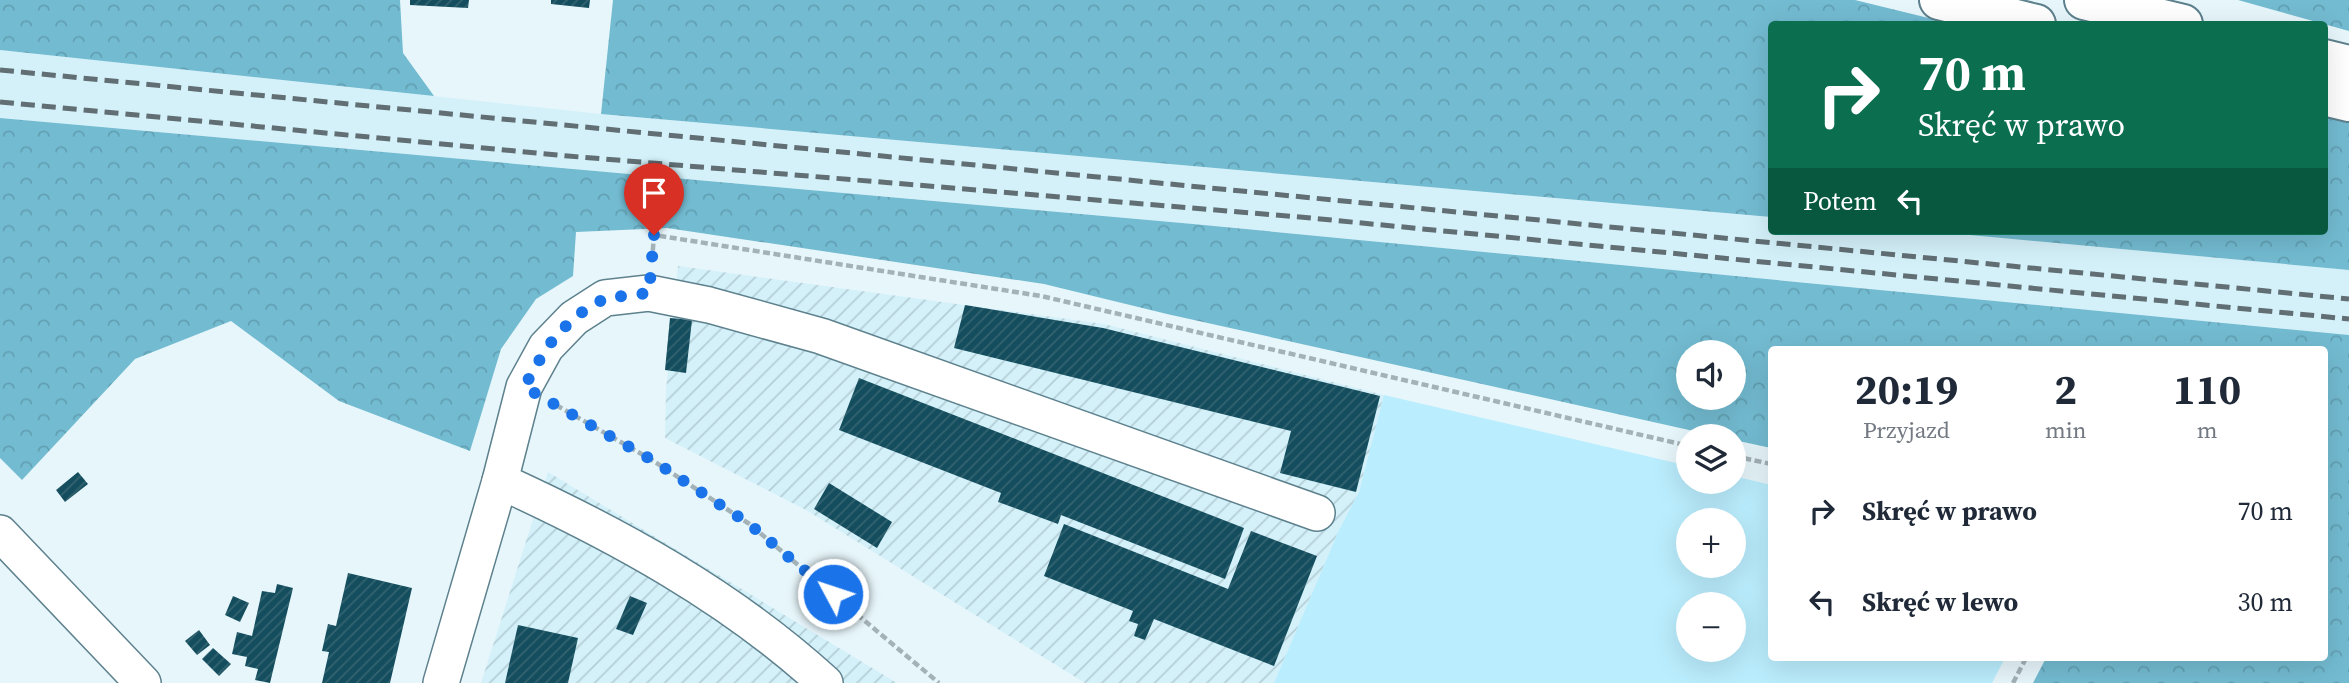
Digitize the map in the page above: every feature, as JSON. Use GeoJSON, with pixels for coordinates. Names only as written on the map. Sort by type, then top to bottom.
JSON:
{"type":"FeatureCollection","features":[{"type":"Feature","properties":{"kind":"main road"},"geometry":{"type":"LineString","coordinates":[[1939,0],[2024,21]]}},
{"type":"Feature","properties":{"kind":"main road"},"geometry":{"type":"LineString","coordinates":[[2084,0],[2171,21]]}},
{"type":"Feature","properties":{"kind":"main road"},"geometry":{"type":"LineString","coordinates":[[2328,60],[2349,65]]}},
{"type":"Feature","properties":{"kind":"main road"},"geometry":{"type":"LineString","coordinates":[[2328,97],[2349,102]]}},
{"type":"Feature","properties":{"kind":"street"},"geometry":{"type":"LineString","coordinates":[[441,683],[500,481],[524,387],[547,347],[573,318],[605,298],[649,293],[709,305],[821,336],[1317,513]]}},
{"type":"Feature","properties":{"kind":"street"},"geometry":{"type":"LineString","coordinates":[[500,481],[580,518],[660,562],[744,618],[825,683]]}},
{"type":"Feature","properties":{"kind":"street"},"geometry":{"type":"LineString","coordinates":[[0,533],[143,683]]}},
{"type":"Feature","properties":{"kind":"path"},"geometry":{"type":"LineString","coordinates":[[649,293],[654,235],[1041,296],[1676,443]]}},
{"type":"Feature","properties":{"kind":"path"},"geometry":{"type":"LineString","coordinates":[[524,387],[652,460],[748,523],[939,683]]}},
{"type":"Feature","properties":{"kind":"path"},"geometry":{"type":"LineString","coordinates":[[1746,459],[1768,463]]}},
{"type":"Feature","properties":{"kind":"path"},"geometry":{"type":"LineString","coordinates":[[2013,683],[2024,661]]}},
{"type":"Feature","properties":{"kind":"shaded area"},"geometry":{"type":"Polygon","coordinates":[[[0,50],[601,114],[1768,217],[1768,235],[1970,235],[2349,270],[2349,335],[1193,224],[0,118],[0,50]]]}},
{"type":"Feature","properties":{"kind":"shaded area"},"geometry":{"type":"Polygon","coordinates":[[[678,266],[1104,324],[1384,395],[1359,492],[1339,530],[1274,683],[1085,683],[806,510],[665,438],[666,390],[678,266]]]}},
{"type":"Feature","properties":{"kind":"shaded area"},"geometry":{"type":"Polygon","coordinates":[[[1384,395],[1676,463],[1676,494],[1746,494],[1746,479],[1768,484],[1768,661],[2003,661],[1992,683],[1274,683],[1339,530],[1359,492],[1384,395]]]}},
{"type":"Feature","properties":{"kind":"shaded area"},"geometry":{"type":"Polygon","coordinates":[[[548,472],[897,683],[481,683],[548,472]]]}},
{"type":"Feature","properties":{"kind":"green space"},"geometry":{"type":"Polygon","coordinates":[[[0,0],[400,0],[403,53],[434,96],[0,50],[0,0]]]}},
{"type":"Feature","properties":{"kind":"green space"},"geometry":{"type":"Polygon","coordinates":[[[613,0],[1855,0],[1941,21],[1768,21],[1768,217],[601,114],[613,0]]]}},
{"type":"Feature","properties":{"kind":"green space"},"geometry":{"type":"Polygon","coordinates":[[[2238,0],[2349,0],[2349,31],[2328,25],[2328,21],[2313,21],[2238,0]]]}},
{"type":"Feature","properties":{"kind":"green space"},"geometry":{"type":"Polygon","coordinates":[[[0,118],[1193,224],[2349,335],[2349,683],[2033,683],[2044,661],[2328,661],[2328,346],[1768,346],[1768,447],[1746,443],[1746,424],[1676,424],[1676,427],[1044,284],[667,228],[576,232],[573,276],[536,299],[501,349],[470,451],[339,401],[231,321],[135,359],[22,480],[0,458],[0,118]]]}},
{"type":"Feature","properties":{"kind":"green space"},"geometry":{"type":"Polygon","coordinates":[[[2328,118],[2349,123],[2349,270],[1970,235],[2328,235],[2328,118]]]}},
{"type":"Feature","properties":{"kind":"building"},"geometry":{"type":"Polygon","coordinates":[[[410,0],[469,0],[468,8],[410,5],[410,0]]]}},
{"type":"Feature","properties":{"kind":"building"},"geometry":{"type":"Polygon","coordinates":[[[551,0],[590,0],[589,8],[551,4],[551,0]]]}},
{"type":"Feature","properties":{"kind":"building"},"geometry":{"type":"Polygon","coordinates":[[[965,305],[1103,328],[1380,396],[1356,492],[1280,473],[1291,431],[954,348],[965,305]]]}},
{"type":"Feature","properties":{"kind":"building"},"geometry":{"type":"Polygon","coordinates":[[[670,318],[692,320],[686,373],[665,370],[670,318]]]}},
{"type":"Feature","properties":{"kind":"building"},"geometry":{"type":"Polygon","coordinates":[[[859,378],[1244,528],[1225,579],[1061,515],[1058,524],[998,502],[1001,493],[839,430],[859,378]]]}},
{"type":"Feature","properties":{"kind":"building"},"geometry":{"type":"Polygon","coordinates":[[[78,472],[88,484],[65,502],[56,490],[78,472]]]}},
{"type":"Feature","properties":{"kind":"building"},"geometry":{"type":"Polygon","coordinates":[[[829,483],[892,522],[877,548],[814,509],[829,483]]]}},
{"type":"Feature","properties":{"kind":"building"},"geometry":{"type":"Polygon","coordinates":[[[1064,524],[1228,589],[1251,531],[1317,556],[1274,666],[1154,619],[1145,640],[1134,636],[1138,624],[1129,621],[1133,611],[1044,576],[1064,524]]]}},
{"type":"Feature","properties":{"kind":"building"},"geometry":{"type":"Polygon","coordinates":[[[348,573],[412,588],[390,683],[322,683],[329,652],[322,651],[328,624],[336,626],[348,573]]]}},
{"type":"Feature","properties":{"kind":"building"},"geometry":{"type":"Polygon","coordinates":[[[277,584],[293,588],[270,683],[255,680],[258,669],[245,666],[247,657],[232,654],[237,632],[252,636],[262,591],[275,593],[277,584]]]}},
{"type":"Feature","properties":{"kind":"building"},"geometry":{"type":"Polygon","coordinates":[[[233,596],[249,603],[240,622],[225,615],[233,596]]]}},
{"type":"Feature","properties":{"kind":"building"},"geometry":{"type":"Polygon","coordinates":[[[630,596],[647,603],[633,635],[616,629],[630,596]]]}},
{"type":"Feature","properties":{"kind":"building"},"geometry":{"type":"Polygon","coordinates":[[[518,625],[578,638],[568,683],[505,683],[518,625]]]}},
{"type":"Feature","properties":{"kind":"building"},"geometry":{"type":"Polygon","coordinates":[[[199,630],[210,645],[197,655],[185,641],[199,630]]]}},
{"type":"Feature","properties":{"kind":"building"},"geometry":{"type":"Polygon","coordinates":[[[213,648],[231,664],[219,676],[202,659],[213,648]]]}},
{"type":"Feature","properties":{"kind":"railway"},"geometry":{"type":"LineString","coordinates":[[0,70],[2349,299]]}},
{"type":"Feature","properties":{"kind":"railway"},"geometry":{"type":"LineString","coordinates":[[0,102],[568,156],[1300,217],[2349,319]]}},
{"type":"Feature","properties":{"kind":"route"},"geometry":{"type":"LineString","coordinates":[[654,235],[649,293],[605,298],[573,318],[547,347],[524,387],[652,460],[748,523],[833,594]]}}]}
